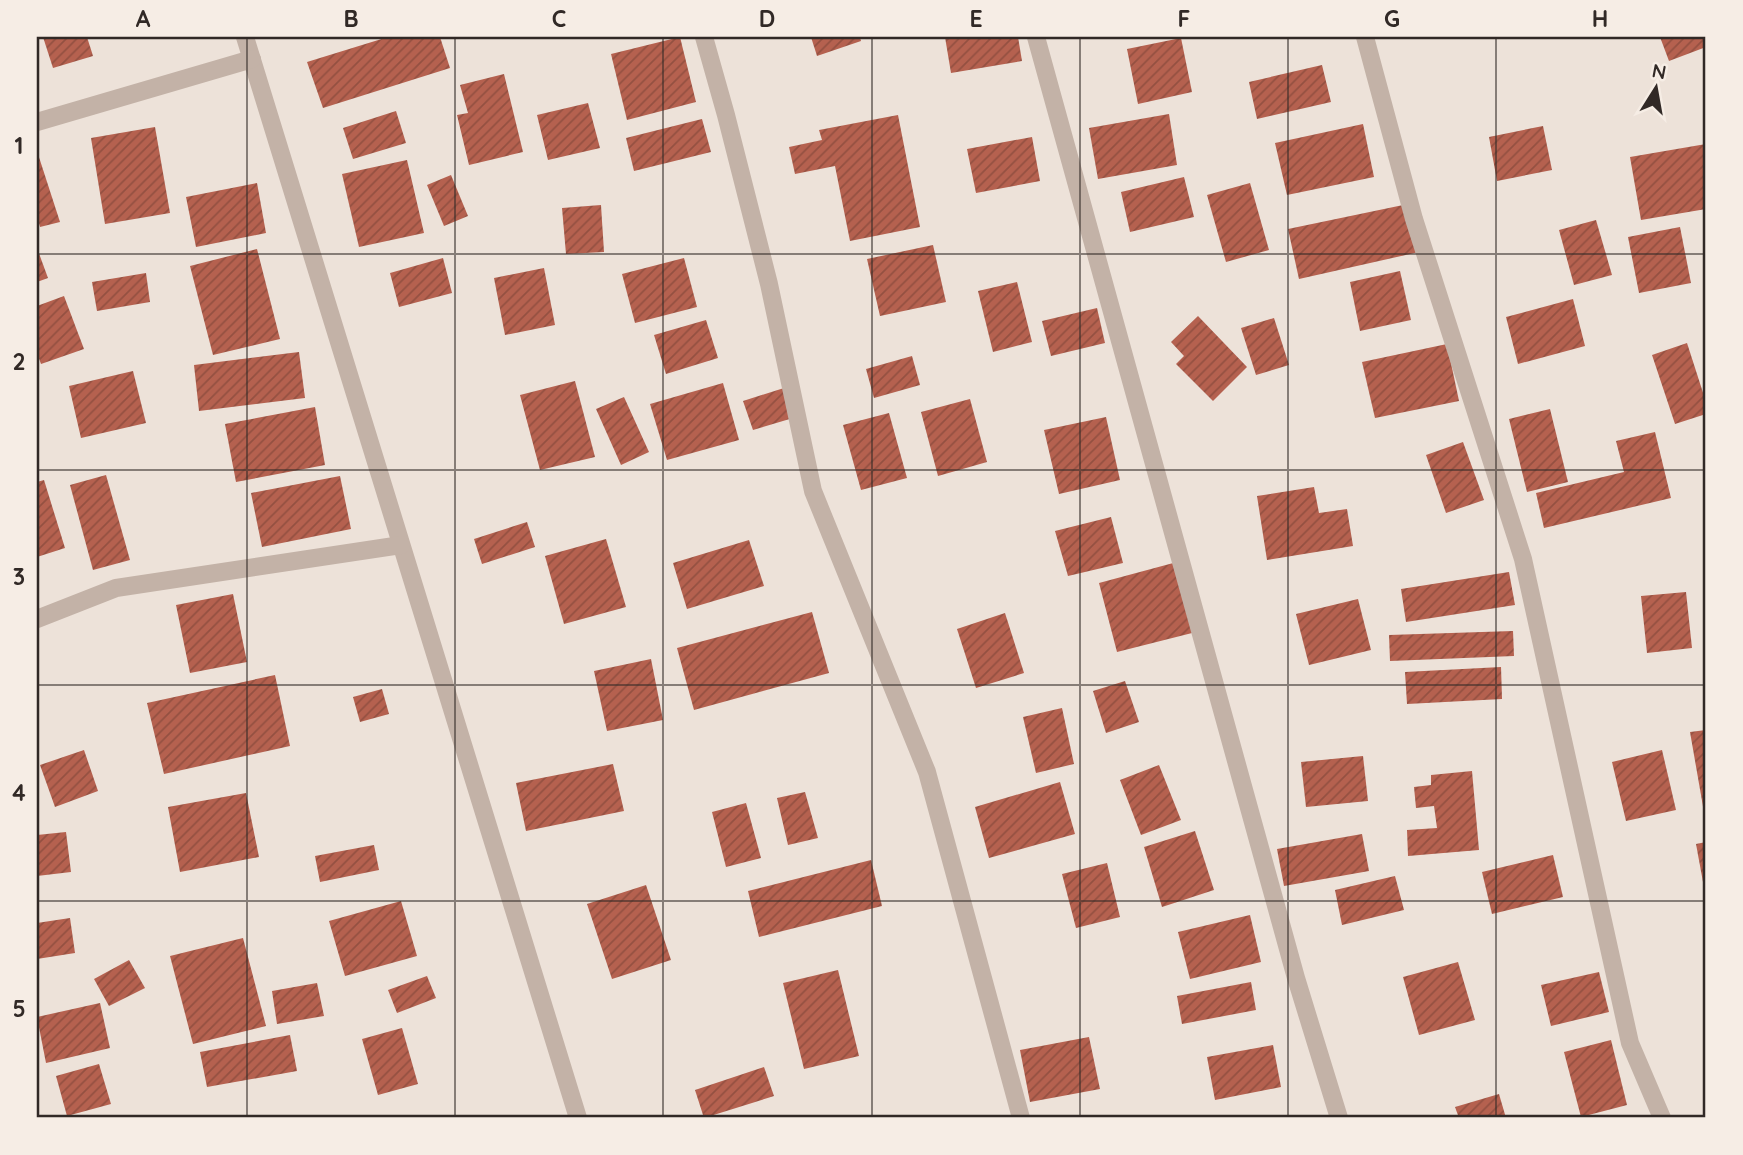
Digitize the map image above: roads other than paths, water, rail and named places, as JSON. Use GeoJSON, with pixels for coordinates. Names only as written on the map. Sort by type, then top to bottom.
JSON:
{"type":"FeatureCollection","features":[{"type":"Feature","properties":{"kind":"street"},"geometry":{"type":"LineString","coordinates":[[245,37],[578,1118]]}},
{"type":"Feature","properties":{"kind":"street"},"geometry":{"type":"LineString","coordinates":[[704,37],[769,284],[813,491],[927,772],[1021,1118]]}},
{"type":"Feature","properties":{"kind":"street"},"geometry":{"type":"LineString","coordinates":[[1036,37],[1296,978],[1339,1118]]}},
{"type":"Feature","properties":{"kind":"street"},"geometry":{"type":"LineString","coordinates":[[1366,37],[1414,219],[1523,559],[1630,1043],[1662,1118]]}},
{"type":"Feature","properties":{"kind":"street"},"geometry":{"type":"LineString","coordinates":[[37,122],[252,59]]}},
{"type":"Feature","properties":{"kind":"street"},"geometry":{"type":"LineString","coordinates":[[37,619],[116,588],[401,545]]}}]}
